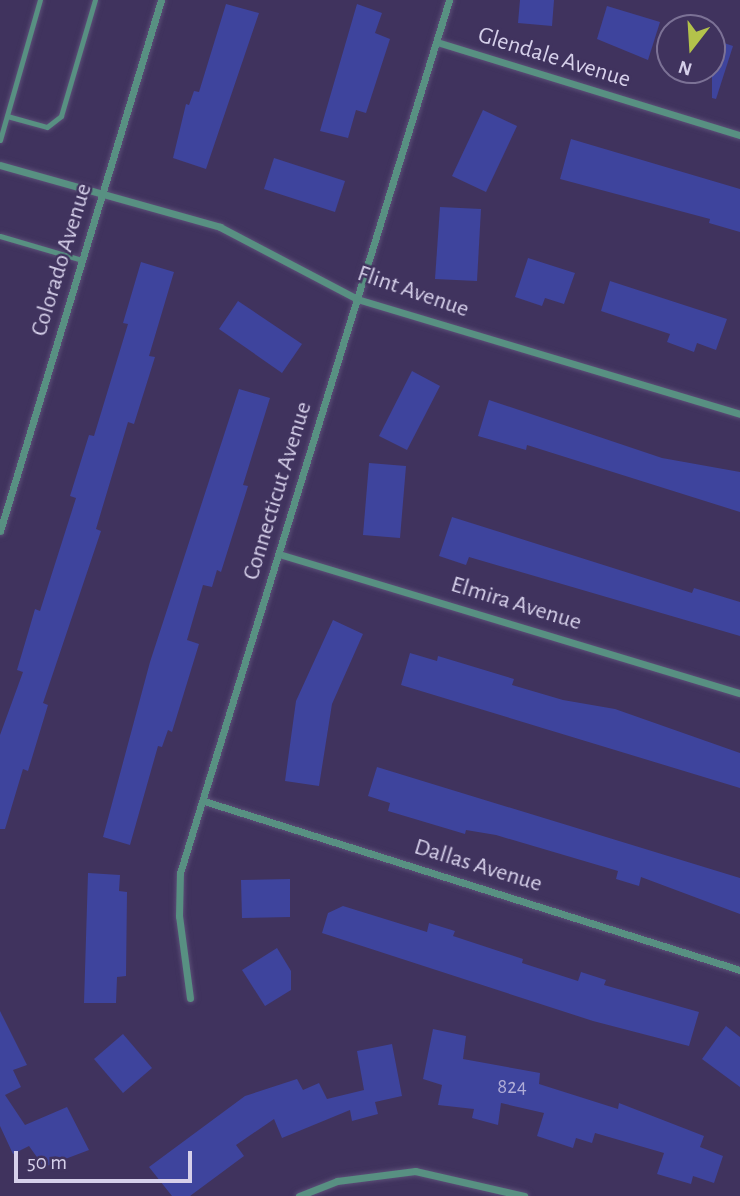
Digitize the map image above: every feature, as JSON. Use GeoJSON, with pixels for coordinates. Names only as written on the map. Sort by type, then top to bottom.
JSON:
{"type":"FeatureCollection","features":[{"type":"Feature","properties":{"kind":"street","name":"Colorado Avenue"},"geometry":{"type":"LineString","coordinates":[[0,531],[161,0]]}},
{"type":"Feature","properties":{"kind":"street","name":"Connecticut Avenue"},"geometry":{"type":"LineString","coordinates":[[190,998],[178,887],[449,0]]}},
{"type":"Feature","properties":{"kind":"street","name":"Glendale Avenue"},"geometry":{"type":"LineString","coordinates":[[437,42],[740,135]]}},
{"type":"Feature","properties":{"kind":"street","name":"Flint Avenue"},"geometry":{"type":"LineString","coordinates":[[0,164],[103,192],[241,236],[357,299],[740,414]]}},
{"type":"Feature","properties":{"kind":"street","name":"Elmira Avenue"},"geometry":{"type":"LineString","coordinates":[[279,554],[740,693]]}},
{"type":"Feature","properties":{"kind":"street","name":"Dallas Avenue"},"geometry":{"type":"LineString","coordinates":[[204,801],[740,970]]}},
{"type":"Feature","properties":{"kind":"street"},"geometry":{"type":"LineString","coordinates":[[299,1196],[337,1181],[415,1171],[524,1196]]}},
{"type":"Feature","properties":{"kind":"lane"},"geometry":{"type":"LineString","coordinates":[[0,140],[40,0]]}},
{"type":"Feature","properties":{"kind":"lane"},"geometry":{"type":"LineString","coordinates":[[7,116],[47,127],[61,116],[95,0]]}},
{"type":"Feature","properties":{"kind":"lane"},"geometry":{"type":"LineString","coordinates":[[0,236],[82,260]]}},
{"type":"Feature","properties":{"kind":"building"},"geometry":{"type":"Polygon","coordinates":[[[520,0],[554,0],[552,26],[518,23],[520,0]]]}},
{"type":"Feature","properties":{"kind":"building"},"geometry":{"type":"Polygon","coordinates":[[[226,4],[259,13],[206,169],[173,158],[186,104],[189,105],[194,91],[199,92],[226,4]]]}},
{"type":"Feature","properties":{"kind":"building"},"geometry":{"type":"Polygon","coordinates":[[[357,4],[382,13],[375,33],[390,39],[366,113],[356,110],[348,138],[320,131],[357,4]]]}},
{"type":"Feature","properties":{"kind":"building"},"geometry":{"type":"Polygon","coordinates":[[[607,6],[656,21],[656,35],[648,60],[597,39],[607,6]]]}},
{"type":"Feature","properties":{"kind":"building"},"geometry":{"type":"Polygon","coordinates":[[[726,44],[733,46],[726,68],[726,44]]]}},
{"type":"Feature","properties":{"kind":"building"},"geometry":{"type":"Polygon","coordinates":[[[712,84],[721,84],[716,99],[712,98],[712,84]]]}},
{"type":"Feature","properties":{"kind":"building"},"geometry":{"type":"Polygon","coordinates":[[[483,110],[517,126],[486,192],[452,176],[483,110]]]}},
{"type":"Feature","properties":{"kind":"building"},"geometry":{"type":"Polygon","coordinates":[[[571,139],[740,189],[740,232],[709,223],[710,219],[560,179],[571,139]]]}},
{"type":"Feature","properties":{"kind":"building"},"geometry":{"type":"Polygon","coordinates":[[[274,158],[345,181],[335,212],[264,189],[274,158]]]}},
{"type":"Feature","properties":{"kind":"building"},"geometry":{"type":"Polygon","coordinates":[[[440,207],[481,209],[477,281],[435,279],[440,207]]]}},
{"type":"Feature","properties":{"kind":"building"},"geometry":{"type":"Polygon","coordinates":[[[528,258],[575,273],[564,304],[545,298],[542,306],[515,297],[528,258]]]}},
{"type":"Feature","properties":{"kind":"building"},"geometry":{"type":"Polygon","coordinates":[[[141,262],[174,272],[149,356],[155,357],[134,424],[128,422],[96,529],[101,531],[43,703],[48,705],[28,771],[23,769],[5,829],[0,829],[0,735],[23,672],[17,670],[35,609],[40,611],[76,498],[70,496],[89,435],[94,436],[128,324],[123,323],[141,262]]]}},
{"type":"Feature","properties":{"kind":"building"},"geometry":{"type":"Polygon","coordinates":[[[610,281],[727,319],[716,350],[697,343],[694,352],[667,342],[670,334],[601,311],[610,281]]]}},
{"type":"Feature","properties":{"kind":"building"},"geometry":{"type":"Polygon","coordinates":[[[238,301],[302,344],[282,373],[219,329],[238,301]]]}},
{"type":"Feature","properties":{"kind":"building"},"geometry":{"type":"Polygon","coordinates":[[[412,371],[440,386],[407,450],[379,436],[412,371]]]}},
{"type":"Feature","properties":{"kind":"building"},"geometry":{"type":"Polygon","coordinates":[[[239,389],[270,398],[243,485],[248,486],[221,572],[217,570],[212,587],[203,585],[187,640],[199,644],[172,732],[168,730],[162,747],[158,746],[130,845],[103,837],[150,662],[239,389]]]}},
{"type":"Feature","properties":{"kind":"building"},"geometry":{"type":"Polygon","coordinates":[[[489,400],[662,458],[740,472],[740,512],[527,445],[526,450],[478,436],[489,400]]]}},
{"type":"Feature","properties":{"kind":"building"},"geometry":{"type":"Polygon","coordinates":[[[369,463],[406,466],[400,538],[363,535],[369,463]]]}},
{"type":"Feature","properties":{"kind":"building"},"geometry":{"type":"Polygon","coordinates":[[[452,517],[692,593],[694,588],[740,602],[740,636],[469,557],[466,565],[439,556],[452,517]]]}},
{"type":"Feature","properties":{"kind":"building"},"geometry":{"type":"Polygon","coordinates":[[[333,620],[363,634],[332,704],[319,786],[285,781],[296,701],[333,620]]]}},
{"type":"Feature","properties":{"kind":"building"},"geometry":{"type":"Polygon","coordinates":[[[410,653],[437,661],[438,656],[514,679],[512,685],[563,700],[615,709],[740,753],[740,788],[401,685],[410,653]]]}},
{"type":"Feature","properties":{"kind":"building"},"geometry":{"type":"Polygon","coordinates":[[[377,767],[740,878],[740,914],[641,877],[639,886],[616,879],[618,871],[496,835],[466,830],[465,834],[388,811],[390,803],[368,796],[377,767]]]}},
{"type":"Feature","properties":{"kind":"building"},"geometry":{"type":"Polygon","coordinates":[[[88,873],[120,875],[119,891],[127,892],[126,976],[117,977],[116,1003],[84,1003],[88,873]]]}},
{"type":"Feature","properties":{"kind":"building"},"geometry":{"type":"Polygon","coordinates":[[[290,879],[290,917],[242,918],[241,880],[290,879]]]}},
{"type":"Feature","properties":{"kind":"building"},"geometry":{"type":"Polygon","coordinates":[[[343,906],[427,932],[429,923],[455,931],[453,936],[523,959],[522,963],[578,981],[581,972],[606,980],[604,985],[699,1012],[689,1046],[593,1021],[322,933],[328,913],[343,906]]]}},
{"type":"Feature","properties":{"kind":"building"},"geometry":{"type":"Polygon","coordinates":[[[277,948],[291,971],[291,990],[265,1006],[242,970],[277,948]]]}},
{"type":"Feature","properties":{"kind":"building"},"geometry":{"type":"Polygon","coordinates":[[[0,1011],[27,1065],[13,1070],[21,1087],[5,1095],[25,1125],[67,1107],[89,1150],[44,1167],[29,1146],[13,1154],[0,1126],[0,1011]]]}},
{"type":"Feature","properties":{"kind":"building"},"geometry":{"type":"Polygon","coordinates":[[[726,1026],[740,1037],[740,1087],[702,1059],[726,1026]]]}},
{"type":"Feature","properties":{"kind":"building"},"geometry":{"type":"Polygon","coordinates":[[[433,1029],[466,1036],[463,1059],[540,1073],[539,1084],[618,1109],[619,1103],[704,1136],[700,1147],[723,1156],[714,1183],[693,1176],[691,1184],[657,1174],[664,1153],[595,1133],[592,1143],[576,1138],[573,1148],[537,1136],[544,1113],[501,1103],[498,1125],[472,1118],[474,1109],[438,1105],[442,1085],[423,1079],[433,1029]]]}},
{"type":"Feature","properties":{"kind":"building"},"geometry":{"type":"Polygon","coordinates":[[[123,1034],[152,1068],[123,1093],[94,1059],[123,1034]]]}},
{"type":"Feature","properties":{"kind":"building"},"geometry":{"type":"Polygon","coordinates":[[[392,1044],[402,1096],[375,1102],[378,1114],[352,1121],[350,1110],[282,1138],[274,1119],[236,1145],[244,1156],[190,1196],[172,1196],[149,1167],[245,1096],[297,1079],[303,1090],[319,1083],[327,1099],[364,1090],[357,1051],[392,1044]]]}}]}
